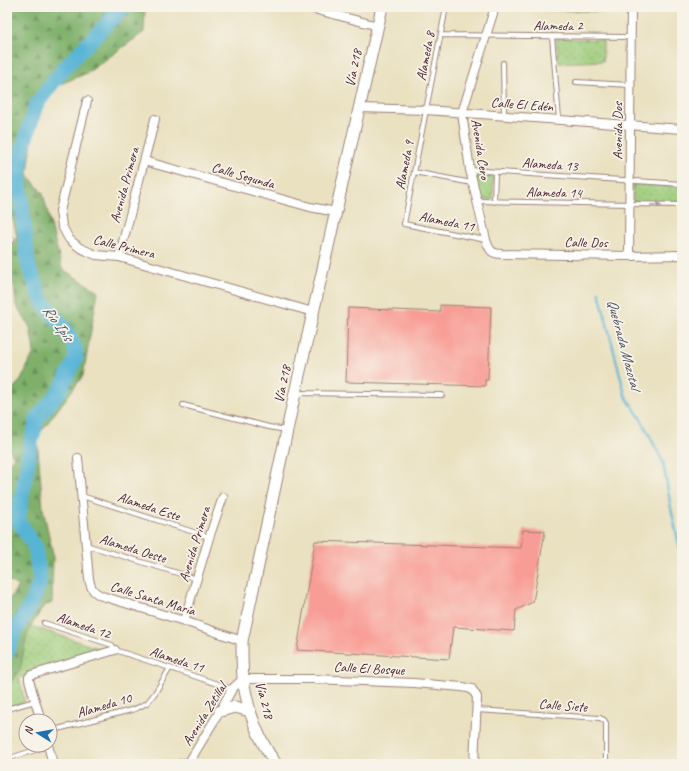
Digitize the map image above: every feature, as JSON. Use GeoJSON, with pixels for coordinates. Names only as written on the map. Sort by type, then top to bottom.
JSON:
{"type":"FeatureCollection","features":[{"type":"Feature","properties":{"kind":"main road","name":"Vía 218"},"geometry":{"type":"LineString","coordinates":[[276,764],[262,742],[250,711],[243,679],[242,641],[295,393],[382,7]]}},
{"type":"Feature","properties":{"kind":"main road"},"geometry":{"type":"LineString","coordinates":[[220,711],[235,707],[250,711]]}},
{"type":"Feature","properties":{"kind":"street"},"geometry":{"type":"LineString","coordinates":[[306,7],[378,26]]}},
{"type":"Feature","properties":{"kind":"street","name":"Avenida Cero"},"geometry":{"type":"LineString","coordinates":[[490,251],[486,240],[470,170],[462,113],[495,7]]}},
{"type":"Feature","properties":{"kind":"street","name":"Avenida Dos"},"geometry":{"type":"LineString","coordinates":[[629,256],[631,7]]}},
{"type":"Feature","properties":{"kind":"street","name":"Calle Primera"},"geometry":{"type":"LineString","coordinates":[[87,101],[60,211],[62,226],[70,239],[80,248],[96,255],[119,257],[313,312]]}},
{"type":"Feature","properties":{"kind":"street","name":"Calle El Edén"},"geometry":{"type":"LineString","coordinates":[[360,108],[426,110],[682,129]]}},
{"type":"Feature","properties":{"kind":"street","name":"Avenida Primera"},"geometry":{"type":"LineString","coordinates":[[119,257],[155,119]]}},
{"type":"Feature","properties":{"kind":"street","name":"Calle Segunda"},"geometry":{"type":"LineString","coordinates":[[144,160],[310,207],[336,212]]}},
{"type":"Feature","properties":{"kind":"street","name":"Calle Dos"},"geometry":{"type":"LineString","coordinates":[[490,251],[494,254],[629,256],[682,255]]}},
{"type":"Feature","properties":{"kind":"street","name":"Calle Santa María"},"geometry":{"type":"LineString","coordinates":[[78,458],[89,579],[94,593],[242,641]]}},
{"type":"Feature","properties":{"kind":"street","name":"Avenida Primera"},"geometry":{"type":"LineString","coordinates":[[184,622],[223,497]]}},
{"type":"Feature","properties":{"kind":"street"},"geometry":{"type":"LineString","coordinates":[[39,713],[29,680],[31,675],[115,650]]}},
{"type":"Feature","properties":{"kind":"street","name":"Calle El Bosque"},"geometry":{"type":"LineString","coordinates":[[243,679],[314,678],[462,687],[472,689],[476,697],[476,710]]}},
{"type":"Feature","properties":{"kind":"street","name":"Avenida Zetillal"},"geometry":{"type":"LineString","coordinates":[[189,762],[232,689],[243,679]]}},
{"type":"Feature","properties":{"kind":"street"},"geometry":{"type":"LineString","coordinates":[[474,764],[476,710]]}},
{"type":"Feature","properties":{"kind":"street"},"geometry":{"type":"LineString","coordinates":[[50,753],[53,764]]}},
{"type":"Feature","properties":{"kind":"lane","name":"Alameda 8"},"geometry":{"type":"LineString","coordinates":[[426,110],[446,7]]}},
{"type":"Feature","properties":{"kind":"lane","name":"Alameda 2"},"geometry":{"type":"LineString","coordinates":[[440,35],[630,37]]}},
{"type":"Feature","properties":{"kind":"lane"},"geometry":{"type":"LineString","coordinates":[[552,36],[559,119]]}},
{"type":"Feature","properties":{"kind":"lane"},"geometry":{"type":"LineString","coordinates":[[503,63],[504,116]]}},
{"type":"Feature","properties":{"kind":"lane"},"geometry":{"type":"LineString","coordinates":[[576,82],[630,85]]}},
{"type":"Feature","properties":{"kind":"lane","name":"Alameda 9"},"geometry":{"type":"LineString","coordinates":[[404,224],[426,110]]}},
{"type":"Feature","properties":{"kind":"lane","name":"Alameda 13"},"geometry":{"type":"LineString","coordinates":[[470,170],[682,184]]}},
{"type":"Feature","properties":{"kind":"lane"},"geometry":{"type":"LineString","coordinates":[[414,172],[473,183]]}},
{"type":"Feature","properties":{"kind":"lane"},"geometry":{"type":"LineString","coordinates":[[494,202],[495,172]]}},
{"type":"Feature","properties":{"kind":"lane","name":"Alameda 14"},"geometry":{"type":"LineString","coordinates":[[477,201],[682,205]]}},
{"type":"Feature","properties":{"kind":"lane","name":"Alameda 11"},"geometry":{"type":"LineString","coordinates":[[404,224],[486,240]]}},
{"type":"Feature","properties":{"kind":"lane"},"geometry":{"type":"LineString","coordinates":[[295,393],[442,395]]}},
{"type":"Feature","properties":{"kind":"lane"},"geometry":{"type":"LineString","coordinates":[[183,405],[269,427],[287,430]]}},
{"type":"Feature","properties":{"kind":"lane","name":"Alameda Este"},"geometry":{"type":"LineString","coordinates":[[82,496],[209,538]]}},
{"type":"Feature","properties":{"kind":"lane","name":"Alameda Oeste"},"geometry":{"type":"LineString","coordinates":[[86,545],[197,579]]}},
{"type":"Feature","properties":{"kind":"lane","name":"Alameda 12"},"geometry":{"type":"LineString","coordinates":[[44,623],[112,645],[115,650]]}},
{"type":"Feature","properties":{"kind":"lane","name":"Alameda 11"},"geometry":{"type":"LineString","coordinates":[[115,650],[232,689]]}},
{"type":"Feature","properties":{"kind":"lane","name":"Alameda 10"},"geometry":{"type":"LineString","coordinates":[[58,729],[135,708],[147,703],[170,668]]}},
{"type":"Feature","properties":{"kind":"lane"},"geometry":{"type":"LineString","coordinates":[[7,709],[35,700]]}},
{"type":"Feature","properties":{"kind":"lane","name":"Calle Siete"},"geometry":{"type":"LineString","coordinates":[[476,710],[600,718],[606,723],[606,764]]}},
{"type":"Feature","properties":{"kind":"lane"},"geometry":{"type":"LineString","coordinates":[[7,759],[25,753]]}},
{"type":"Feature","properties":{"kind":"lane"},"geometry":{"type":"LineString","coordinates":[[172,764],[189,762]]}},
{"type":"Feature","properties":{"kind":"green space"},"geometry":{"type":"Polygon","coordinates":[[[7,7],[145,7],[144,32],[87,73],[58,85],[43,102],[32,138],[28,175],[43,194],[62,269],[98,291],[83,376],[37,437],[43,509],[53,554],[52,603],[44,606],[31,626],[26,639],[20,669],[7,688],[7,603],[18,586],[7,580],[7,466],[14,457],[7,446],[7,429],[14,417],[7,407],[7,395],[21,380],[34,352],[30,327],[16,305],[14,285],[7,277],[7,258],[17,236],[7,199],[7,7]]]}},
{"type":"Feature","properties":{"kind":"green space"},"geometry":{"type":"Polygon","coordinates":[[[605,7],[605,12],[499,8],[605,7]]]}},
{"type":"Feature","properties":{"kind":"green space"},"geometry":{"type":"Polygon","coordinates":[[[556,38],[603,40],[603,61],[559,63],[556,38]]]}},
{"type":"Feature","properties":{"kind":"green space"},"geometry":{"type":"Polygon","coordinates":[[[473,172],[493,173],[493,200],[479,199],[473,172]]]}},
{"type":"Feature","properties":{"kind":"green space"},"geometry":{"type":"Polygon","coordinates":[[[633,184],[682,187],[682,203],[633,202],[633,184]]]}},
{"type":"Feature","properties":{"kind":"green space"},"geometry":{"type":"Polygon","coordinates":[[[31,626],[107,651],[19,678],[25,702],[7,707],[7,688],[20,669],[26,639],[31,626]]]}},
{"type":"Feature","properties":{"kind":"building"},"geometry":{"type":"Polygon","coordinates":[[[440,305],[491,307],[488,380],[485,380],[485,386],[346,382],[348,308],[440,312],[440,305]]]}},
{"type":"Feature","properties":{"kind":"building"},"geometry":{"type":"Polygon","coordinates":[[[523,530],[545,531],[533,602],[516,610],[514,631],[453,627],[449,659],[297,650],[315,541],[521,548],[523,530]]]}},
{"type":"Feature","properties":{"kind":"waterway","name":"Río Ipís"},"geometry":{"type":"LineString","coordinates":[[7,652],[15,631],[32,602],[40,581],[35,547],[18,520],[31,442],[38,417],[60,390],[76,358],[75,348],[66,330],[42,301],[28,265],[20,184],[22,151],[36,105],[63,69],[123,7]]}},
{"type":"Feature","properties":{"kind":"waterway","name":"Quebrada Mozotal"},"geometry":{"type":"LineString","coordinates":[[599,292],[625,395],[641,419],[663,462],[682,558]]}}]}
